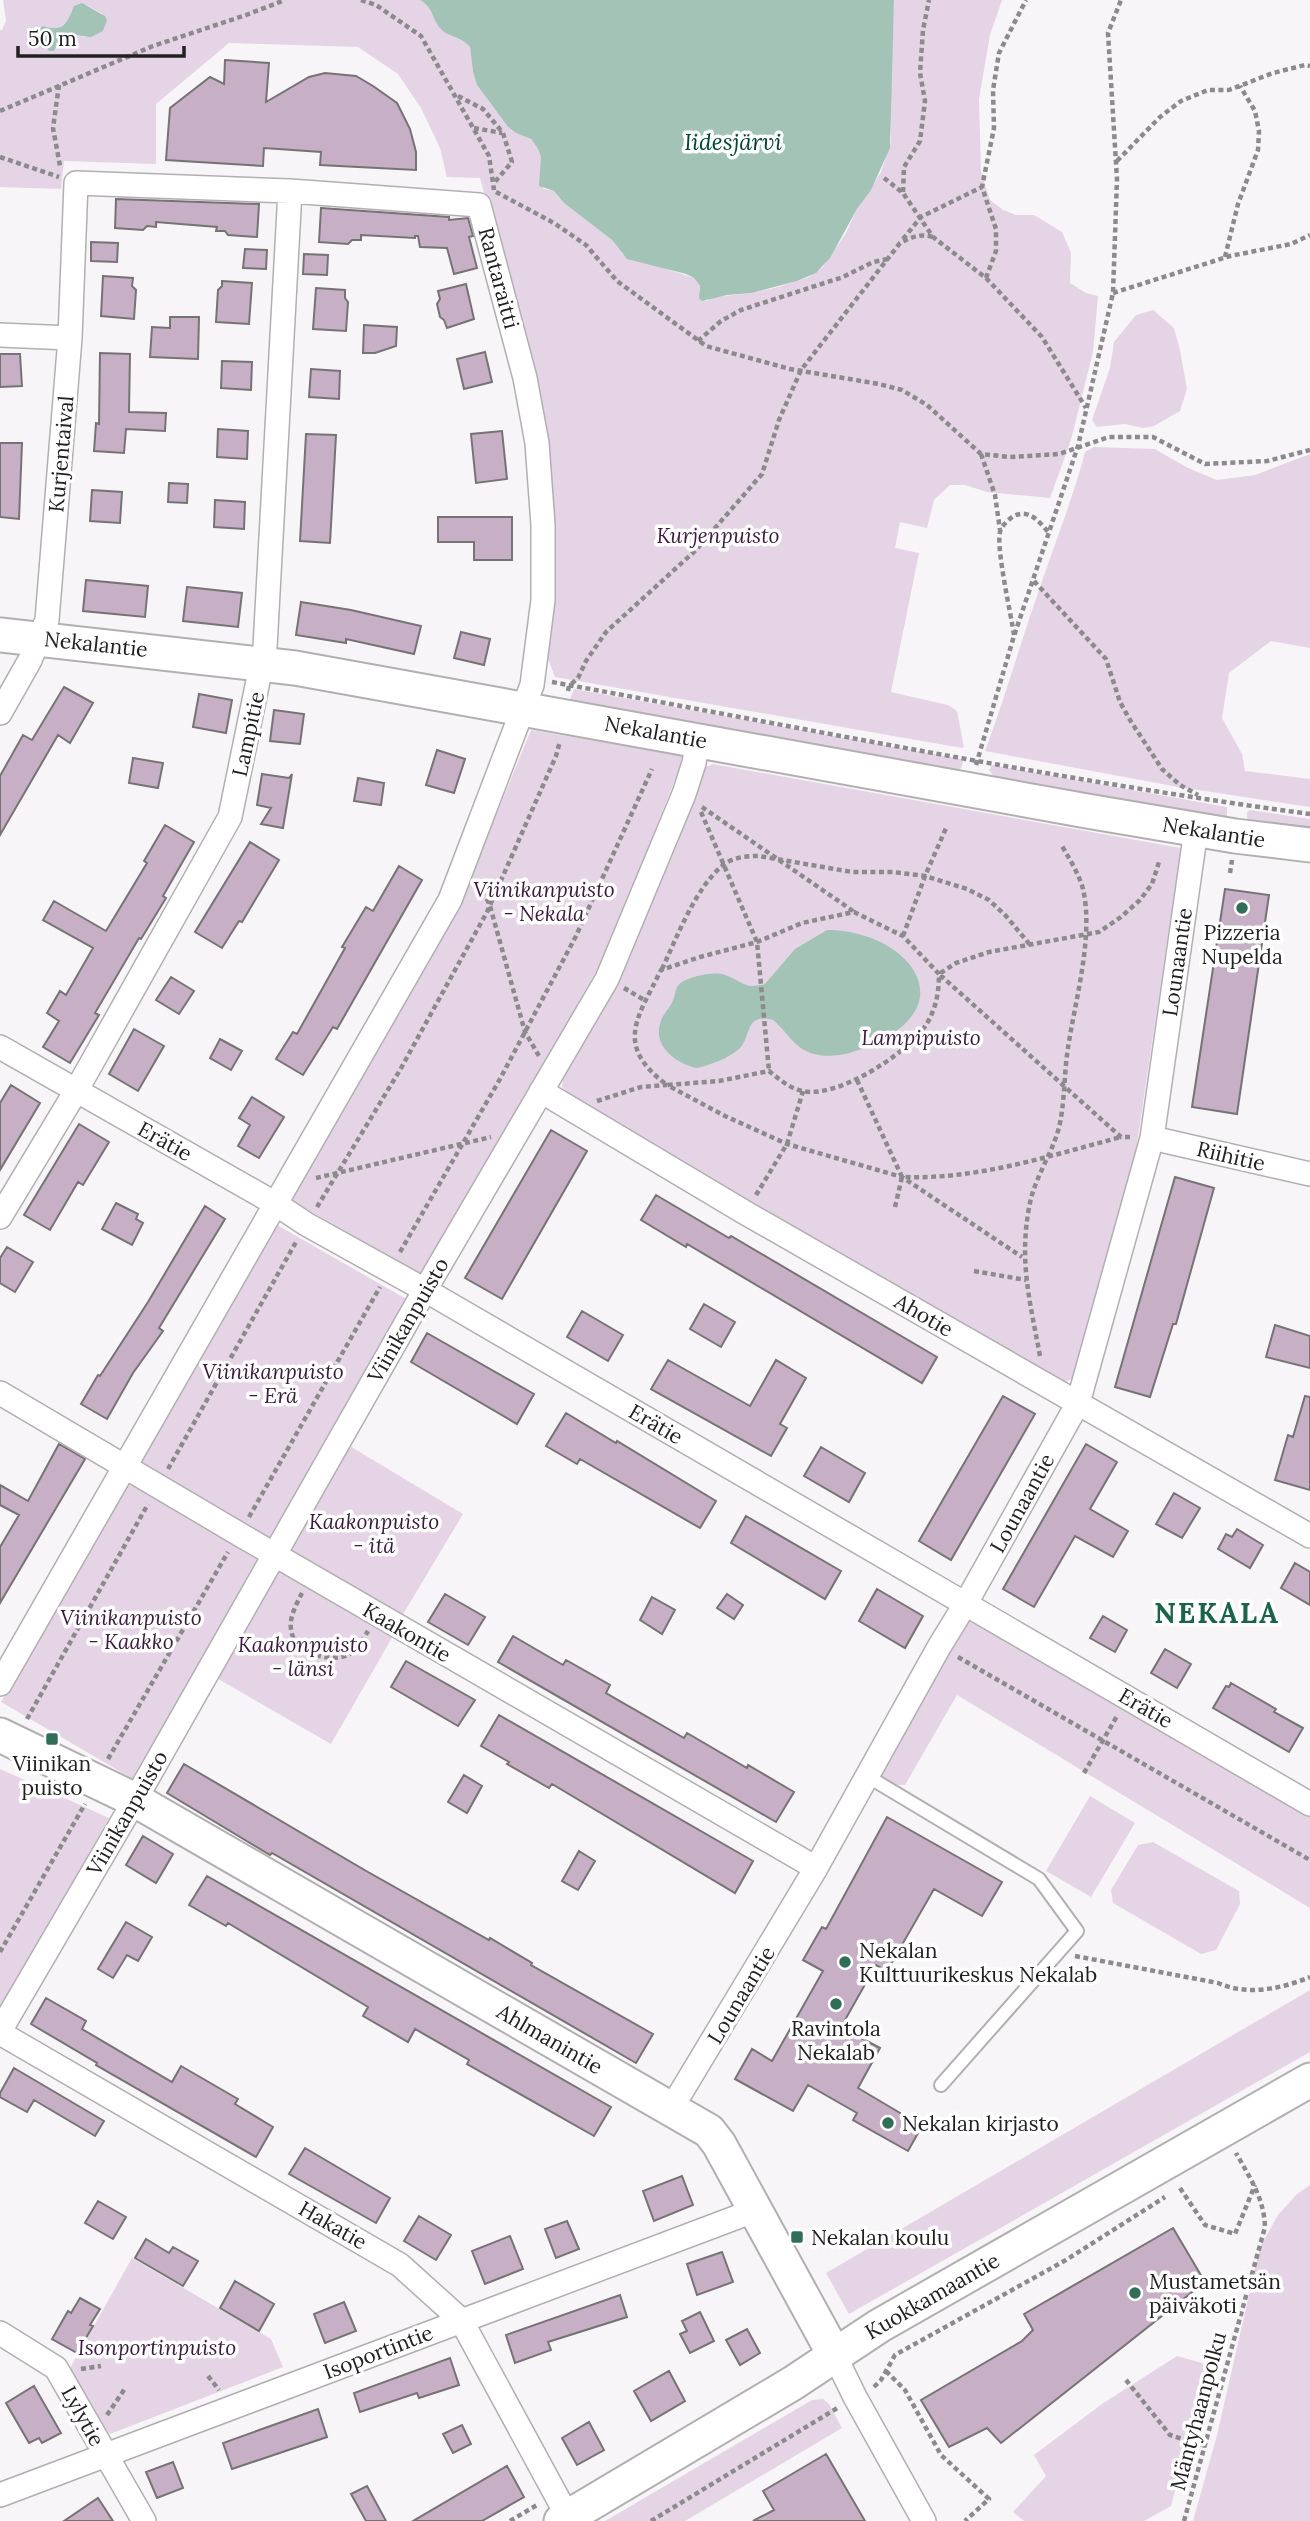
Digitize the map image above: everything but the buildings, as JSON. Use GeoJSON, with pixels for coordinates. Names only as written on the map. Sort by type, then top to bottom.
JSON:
{"type":"FeatureCollection","features":[{"type":"Feature","properties":{"kind":"main road","name":"Nekalantie"},"geometry":{"type":"LineString","coordinates":[[0,635],[529,693],[698,740],[974,774],[1196,830],[1310,845]]}},
{"type":"Feature","properties":{"kind":"main road","name":"Ahlmanintie"},"geometry":{"type":"LineString","coordinates":[[7,1738],[135,1800],[697,2123],[713,2135],[834,2354]]}},
{"type":"Feature","properties":{"kind":"main road","name":"Kuokkamaantie"},"geometry":{"type":"LineString","coordinates":[[565,2519],[793,2383],[834,2354],[1047,2228],[1310,2080]]}},
{"type":"Feature","properties":{"kind":"street","name":"Rantaraitti"},"geometry":{"type":"LineString","coordinates":[[76,183],[290,191],[479,205],[526,378],[537,443],[544,579],[541,632],[529,693]]}},
{"type":"Feature","properties":{"kind":"street","name":"Kurjentaival"},"geometry":{"type":"LineString","coordinates":[[0,713],[41,638],[47,620],[70,338],[76,183]]}},
{"type":"Feature","properties":{"kind":"street","name":"Lampitie"},"geometry":{"type":"LineString","coordinates":[[0,1217],[76,1091],[230,817],[263,663],[290,191]]}},
{"type":"Feature","properties":{"kind":"street"},"geometry":{"type":"LineString","coordinates":[[0,335],[70,338]]}},
{"type":"Feature","properties":{"kind":"street"},"geometry":{"type":"LineString","coordinates":[[0,1684],[450,900],[529,693]]}},
{"type":"Feature","properties":{"kind":"street","name":"Viinikanpuisto"},"geometry":{"type":"LineString","coordinates":[[0,2032],[425,1290],[607,979],[684,794],[698,740]]}},
{"type":"Feature","properties":{"kind":"street","name":"Lounaantie"},"geometry":{"type":"LineString","coordinates":[[671,2109],[816,1868],[1078,1403],[1152,1138],[1196,830]]}},
{"type":"Feature","properties":{"kind":"street","name":"Erätie"},"geometry":{"type":"LineString","coordinates":[[0,1047],[76,1091],[282,1194],[306,1224],[425,1290],[1310,1804]]}},
{"type":"Feature","properties":{"kind":"street","name":"Ahotie"},"geometry":{"type":"LineString","coordinates":[[546,1083],[571,1110],[1310,1536]]}},
{"type":"Feature","properties":{"kind":"street","name":"Riihitie"},"geometry":{"type":"LineString","coordinates":[[1152,1138],[1310,1174]]}},
{"type":"Feature","properties":{"kind":"street","name":"Kaakontie"},"geometry":{"type":"LineString","coordinates":[[0,1393],[816,1868]]}},
{"type":"Feature","properties":{"kind":"street","name":"Hakatie"},"geometry":{"type":"LineString","coordinates":[[0,2032],[400,2264],[461,2320],[565,2519]]}},
{"type":"Feature","properties":{"kind":"street","name":"Isoportintie"},"geometry":{"type":"LineString","coordinates":[[0,2495],[756,2210]]}},
{"type":"Feature","properties":{"kind":"street","name":"Lylytie"},"geometry":{"type":"LineString","coordinates":[[0,2333],[56,2368],[144,2521]]}},
{"type":"Feature","properties":{"kind":"street","name":"Ahlmanintie"},"geometry":{"type":"LineString","coordinates":[[834,2354],[855,2398],[924,2521]]}},
{"type":"Feature","properties":{"kind":"lane"},"geometry":{"type":"LineString","coordinates":[[867,1776],[1039,1879],[1077,1931],[941,2085]]}},
{"type":"Feature","properties":{"kind":"path"},"geometry":{"type":"LineString","coordinates":[[0,111],[153,46],[285,0]]}},
{"type":"Feature","properties":{"kind":"path"},"geometry":{"type":"LineString","coordinates":[[361,0],[376,5],[421,36],[489,156],[494,191],[554,223],[586,245],[617,281],[698,341],[706,346],[801,370],[902,390],[928,405],[981,454],[995,495],[1014,636]]}},
{"type":"Feature","properties":{"kind":"path"},"geometry":{"type":"LineString","coordinates":[[902,193],[904,167],[920,141],[925,102],[920,73],[923,30],[929,0]]}},
{"type":"Feature","properties":{"kind":"path"},"geometry":{"type":"LineString","coordinates":[[986,278],[996,251],[996,229],[982,187],[994,128],[993,90],[999,53],[1026,0]]}},
{"type":"Feature","properties":{"kind":"path"},"geometry":{"type":"LineString","coordinates":[[974,774],[1014,636],[1078,446],[1113,293],[1116,162],[1108,33],[1121,0]]}},
{"type":"Feature","properties":{"kind":"path"},"geometry":{"type":"LineString","coordinates":[[1116,162],[1160,117],[1181,101],[1208,90],[1229,90],[1273,73],[1310,66]]}},
{"type":"Feature","properties":{"kind":"path"},"geometry":{"type":"LineString","coordinates":[[60,85],[52,128],[60,166]]}},
{"type":"Feature","properties":{"kind":"path"},"geometry":{"type":"LineString","coordinates":[[1225,258],[1238,204],[1258,149],[1259,131],[1255,111],[1240,86]]}},
{"type":"Feature","properties":{"kind":"path"},"geometry":{"type":"LineString","coordinates":[[456,96],[483,109],[503,134],[512,162],[493,183]]}},
{"type":"Feature","properties":{"kind":"path"},"geometry":{"type":"LineString","coordinates":[[474,128],[503,134]]}},
{"type":"Feature","properties":{"kind":"path"},"geometry":{"type":"LineString","coordinates":[[0,157],[76,183]]}},
{"type":"Feature","properties":{"kind":"path"},"geometry":{"type":"LineString","coordinates":[[884,178],[902,193],[933,237],[986,278],[1042,337],[1087,409]]}},
{"type":"Feature","properties":{"kind":"path"},"geometry":{"type":"LineString","coordinates":[[569,686],[579,678],[586,661],[606,632],[696,550],[762,474],[779,420],[801,370],[921,217],[982,187]]}},
{"type":"Feature","properties":{"kind":"path"},"geometry":{"type":"LineString","coordinates":[[1113,293],[1225,258],[1291,244],[1310,235]]}},
{"type":"Feature","properties":{"kind":"path"},"geometry":{"type":"LineString","coordinates":[[901,243],[910,237],[933,237]]}},
{"type":"Feature","properties":{"kind":"path"},"geometry":{"type":"LineString","coordinates":[[698,341],[721,321],[741,310],[888,259]]}},
{"type":"Feature","properties":{"kind":"path"},"geometry":{"type":"LineString","coordinates":[[981,454],[1010,457],[1059,454],[1109,437],[1153,438],[1205,464],[1267,461],[1310,450]]}},
{"type":"Feature","properties":{"kind":"path"},"geometry":{"type":"LineString","coordinates":[[1000,531],[1008,519],[1020,513],[1032,516],[1050,534]]}},
{"type":"Feature","properties":{"kind":"path"},"geometry":{"type":"LineString","coordinates":[[1034,580],[1106,659],[1120,702],[1162,769],[1180,785],[1203,798]]}},
{"type":"Feature","properties":{"kind":"path"},"geometry":{"type":"LineString","coordinates":[[529,693],[569,686],[974,774],[1203,798],[1310,814]]}},
{"type":"Feature","properties":{"kind":"path"},"geometry":{"type":"LineString","coordinates":[[7,1738],[158,1486],[306,1224],[400,1070],[490,906],[556,756]]}},
{"type":"Feature","properties":{"kind":"path"},"geometry":{"type":"LineString","coordinates":[[0,1952],[97,1781],[114,1745],[239,1534],[525,1032],[576,936],[652,769]]}},
{"type":"Feature","properties":{"kind":"path"},"geometry":{"type":"LineString","coordinates":[[939,974],[935,1009],[926,1026],[892,1057],[857,1080],[829,1088],[803,1091],[785,1083],[769,1071],[757,942],[697,803],[854,912],[903,936],[939,974],[1121,1137]]}},
{"type":"Feature","properties":{"kind":"path"},"geometry":{"type":"LineString","coordinates":[[903,936],[947,826]]}},
{"type":"Feature","properties":{"kind":"path"},"geometry":{"type":"LineString","coordinates":[[1045,1384],[1023,1258],[1029,1206],[1060,1124],[1068,1049],[1082,972],[1083,891],[1079,876],[1062,846]]}},
{"type":"Feature","properties":{"kind":"path"},"geometry":{"type":"LineString","coordinates":[[1031,946],[989,900],[967,888],[925,876],[893,872],[852,872],[759,856],[744,856],[724,864],[701,893],[639,1014],[634,1044],[641,1060],[652,1074],[725,1116],[787,1144],[902,1177],[936,1178],[974,1174],[1121,1137],[1152,1138]]}},
{"type":"Feature","properties":{"kind":"path"},"geometry":{"type":"LineString","coordinates":[[465,861],[482,887],[490,906],[525,1032],[546,1083]]}},
{"type":"Feature","properties":{"kind":"path"},"geometry":{"type":"LineString","coordinates":[[939,974],[956,963],[989,952],[1099,932],[1140,900],[1152,884],[1159,862]]}},
{"type":"Feature","properties":{"kind":"path"},"geometry":{"type":"LineString","coordinates":[[661,970],[757,942],[802,923],[854,912]]}},
{"type":"Feature","properties":{"kind":"path"},"geometry":{"type":"LineString","coordinates":[[571,1110],[641,1087],[719,1081],[769,1071]]}},
{"type":"Feature","properties":{"kind":"path"},"geometry":{"type":"LineString","coordinates":[[857,1080],[902,1177],[1023,1258]]}},
{"type":"Feature","properties":{"kind":"path"},"geometry":{"type":"LineString","coordinates":[[744,1212],[787,1144],[803,1091]]}},
{"type":"Feature","properties":{"kind":"path"},"geometry":{"type":"LineString","coordinates":[[282,1194],[337,1173],[519,1130]]}},
{"type":"Feature","properties":{"kind":"path"},"geometry":{"type":"LineString","coordinates":[[895,1207],[902,1177]]}},
{"type":"Feature","properties":{"kind":"path"},"geometry":{"type":"LineString","coordinates":[[974,1271],[1026,1280]]}},
{"type":"Feature","properties":{"kind":"path"},"geometry":{"type":"LineString","coordinates":[[310,1575],[295,1608],[290,1629],[297,1642],[309,1653],[331,1659],[349,1655],[361,1643],[378,1615]]}},
{"type":"Feature","properties":{"kind":"path"},"geometry":{"type":"LineString","coordinates":[[939,1647],[1310,1860]]}},
{"type":"Feature","properties":{"kind":"path"},"geometry":{"type":"LineString","coordinates":[[1084,1773],[1128,1698]]}},
{"type":"Feature","properties":{"kind":"path"},"geometry":{"type":"LineString","coordinates":[[1058,1953],[1218,1983],[1240,1990],[1270,1989],[1310,1977]]}},
{"type":"Feature","properties":{"kind":"path"},"geometry":{"type":"LineString","coordinates":[[1225,2160],[1245,2147]]}},
{"type":"Feature","properties":{"kind":"path","name":"Mäntyhaanpolku"},"geometry":{"type":"LineString","coordinates":[[1184,2521],[1265,2227],[1264,2209],[1255,2185],[1236,2152]]}},
{"type":"Feature","properties":{"kind":"path"},"geometry":{"type":"LineString","coordinates":[[651,2521],[875,2387],[895,2356],[1066,2260],[1191,2180]]}},
{"type":"Feature","properties":{"kind":"path"},"geometry":{"type":"LineString","coordinates":[[1180,2188],[1205,2225],[1235,2234],[1255,2185]]}},
{"type":"Feature","properties":{"kind":"path"},"geometry":{"type":"LineString","coordinates":[[886,2371],[905,2390],[940,2455],[989,2499],[965,2521]]}},
{"type":"Feature","properties":{"kind":"path"},"geometry":{"type":"LineString","coordinates":[[1126,2380],[1170,2435],[1205,2446]]}},
{"type":"Feature","properties":{"kind":"path"},"geometry":{"type":"LineString","coordinates":[[94,2434],[125,2387]]}},
{"type":"Feature","properties":{"kind":"green space","name":"Kurjenpuisto"},"geometry":{"type":"Polygon","coordinates":[[[3,0],[420,0],[446,31],[470,47],[477,85],[508,127],[531,139],[538,149],[543,189],[554,191],[564,203],[612,240],[623,255],[694,278],[700,286],[699,295],[706,301],[715,297],[778,287],[809,277],[822,268],[846,233],[857,209],[881,172],[891,142],[894,0],[1002,0],[990,35],[979,99],[981,172],[990,200],[1003,210],[1016,215],[1034,215],[1062,232],[1071,253],[1070,283],[1086,293],[1098,296],[1093,352],[1071,440],[1050,498],[987,492],[965,485],[950,485],[934,500],[927,528],[900,522],[895,548],[919,553],[891,692],[948,705],[957,711],[964,747],[555,677],[547,656],[532,364],[480,178],[447,177],[440,148],[421,108],[398,74],[358,47],[229,43],[156,104],[156,164],[64,161],[61,189],[0,187],[0,30],[6,21],[3,0]],[[86,5],[72,10],[60,27],[53,30],[47,27],[42,40],[49,51],[69,35],[84,37],[103,14],[86,5]]]}},
{"type":"Feature","properties":{"kind":"green space"},"geometry":{"type":"Polygon","coordinates":[[[1153,310],[1174,328],[1180,350],[1187,389],[1180,411],[1154,426],[1143,428],[1125,424],[1097,427],[1092,420],[1110,368],[1114,342],[1136,315],[1153,310]]]}},
{"type":"Feature","properties":{"kind":"green space"},"geometry":{"type":"Polygon","coordinates":[[[1094,447],[1155,449],[1188,468],[1217,480],[1255,475],[1310,454],[1310,648],[1271,641],[1229,673],[1222,718],[1242,754],[1245,771],[1310,779],[1310,807],[1178,787],[985,751],[1085,452],[1094,447]]]}},
{"type":"Feature","properties":{"kind":"green space"},"geometry":{"type":"Polygon","coordinates":[[[574,689],[961,759],[963,762],[957,771],[572,701],[570,699],[574,689]]]}},
{"type":"Feature","properties":{"kind":"green space","name":"Viinikanpuisto - Nekala"},"geometry":{"type":"Polygon","coordinates":[[[531,730],[684,756],[611,944],[531,1089],[422,1275],[287,1198],[377,1051],[462,898],[531,730]]]}},
{"type":"Feature","properties":{"kind":"green space","name":"Lampipuisto"},"geometry":{"type":"Polygon","coordinates":[[[713,764],[1181,848],[1136,1150],[1074,1378],[1061,1384],[568,1097],[562,1086],[564,1075],[620,977],[702,773],[706,767],[713,764]]]}},
{"type":"Feature","properties":{"kind":"green space"},"geometry":{"type":"Polygon","coordinates":[[[992,765],[1227,807],[1227,817],[995,778],[989,770],[992,765]]]}},
{"type":"Feature","properties":{"kind":"green space"},"geometry":{"type":"Polygon","coordinates":[[[1250,810],[1310,819],[1310,828],[1247,821],[1247,812],[1250,810]]]}},
{"type":"Feature","properties":{"kind":"green space","name":"Viinikanpuisto - Erä"},"geometry":{"type":"Polygon","coordinates":[[[277,1225],[408,1300],[269,1541],[138,1465],[277,1225]]]}},
{"type":"Feature","properties":{"kind":"green space","name":"Kaakonpuisto - itä"},"geometry":{"type":"Polygon","coordinates":[[[348,1445],[463,1514],[399,1621],[284,1552],[348,1445]]]}},
{"type":"Feature","properties":{"kind":"green space","name":"Viinikanpuisto - Kaakko"},"geometry":{"type":"Polygon","coordinates":[[[130,1480],[262,1557],[133,1779],[1,1702],[130,1480]]]}},
{"type":"Feature","properties":{"kind":"green space","name":"Kaakonpuisto - länsi"},"geometry":{"type":"Polygon","coordinates":[[[275,1568],[393,1636],[331,1744],[213,1676],[275,1568]]]}},
{"type":"Feature","properties":{"kind":"green space"},"geometry":{"type":"Polygon","coordinates":[[[967,1620],[1199,1750],[1310,1816],[1310,1908],[957,1695],[905,1785],[872,1784],[967,1620]]]}},
{"type":"Feature","properties":{"kind":"green space"},"geometry":{"type":"Polygon","coordinates":[[[0,1769],[109,1818],[0,2011],[0,1769]]]}},
{"type":"Feature","properties":{"kind":"green space"},"geometry":{"type":"Polygon","coordinates":[[[1090,1796],[1135,1823],[1091,1897],[1046,1871],[1090,1796]]]}},
{"type":"Feature","properties":{"kind":"green space"},"geometry":{"type":"Polygon","coordinates":[[[1153,1842],[1239,1891],[1240,1904],[1216,1950],[1201,1954],[1113,1903],[1111,1890],[1138,1845],[1153,1842]]]}},
{"type":"Feature","properties":{"kind":"green space"},"geometry":{"type":"Polygon","coordinates":[[[1310,1990],[1310,2052],[849,2314],[826,2273],[1310,1990]]]}},
{"type":"Feature","properties":{"kind":"green space"},"geometry":{"type":"Polygon","coordinates":[[[1310,2185],[1310,2521],[1193,2521],[1217,2435],[1260,2247],[1278,2215],[1297,2194],[1310,2185]]]}},
{"type":"Feature","properties":{"kind":"green space","name":"Isonportinpuisto"},"geometry":{"type":"Polygon","coordinates":[[[132,2258],[271,2339],[283,2367],[110,2434],[97,2419],[69,2370],[132,2258]]]}},
{"type":"Feature","properties":{"kind":"green space"},"geometry":{"type":"Polygon","coordinates":[[[1177,2356],[1209,2365],[1171,2506],[1144,2521],[1024,2521],[1013,2512],[1046,2476],[1034,2455],[1102,2404],[1177,2356]]]}},
{"type":"Feature","properties":{"kind":"green space"},"geometry":{"type":"Polygon","coordinates":[[[823,2399],[829,2404],[842,2428],[685,2521],[605,2521],[812,2400],[823,2399]]]}},
{"type":"Feature","properties":{"kind":"water","name":"Iidesjärvi"},"geometry":{"type":"Polygon","coordinates":[[[420,0],[894,0],[890,148],[871,190],[857,209],[830,258],[816,273],[752,293],[702,301],[699,298],[700,286],[694,278],[627,259],[612,240],[564,203],[554,191],[539,186],[541,157],[538,149],[531,139],[508,127],[477,85],[470,47],[443,31],[431,10],[420,0]]]}},
{"type":"Feature","properties":{"kind":"water"},"geometry":{"type":"Polygon","coordinates":[[[82,3],[105,16],[107,20],[103,31],[91,37],[73,34],[65,36],[54,51],[49,51],[42,40],[40,28],[60,27],[66,22],[74,6],[82,3]]]}},
{"type":"Feature","properties":{"kind":"water"},"geometry":{"type":"Polygon","coordinates":[[[827,930],[855,933],[880,942],[901,955],[915,972],[920,990],[916,1009],[900,1028],[864,1048],[828,1056],[807,1052],[773,1020],[757,1019],[739,1049],[719,1061],[697,1068],[682,1063],[663,1047],[659,1032],[661,1020],[682,982],[715,974],[725,975],[748,985],[765,984],[795,949],[827,930]]]}},
{"type":"Feature","properties":{"kind":"place","name":"Pizzeria Nupelda"},"geometry":{"type":"Point","coordinates":[1242,908]}},
{"type":"Feature","properties":{"kind":"place","name":"Viinikan puisto"},"geometry":{"type":"Point","coordinates":[52,1739]}},
{"type":"Feature","properties":{"kind":"place","name":"Nekalan Kulttuurikeskus Nekalab"},"geometry":{"type":"Point","coordinates":[845,1962]}},
{"type":"Feature","properties":{"kind":"place","name":"Ravintola Nekalab"},"geometry":{"type":"Point","coordinates":[836,2004]}},
{"type":"Feature","properties":{"kind":"place","name":"Nekalan kirjasto"},"geometry":{"type":"Point","coordinates":[888,2123]}},
{"type":"Feature","properties":{"kind":"place","name":"Nekalan koulu"},"geometry":{"type":"Point","coordinates":[797,2237]}},
{"type":"Feature","properties":{"kind":"place","name":"Mustametsän päiväkoti"},"geometry":{"type":"Point","coordinates":[1135,2293]}},
{"type":"Feature","properties":{"kind":"district","name":"NEKALA"},"geometry":{"type":"Point","coordinates":[1217,1613]}}]}
